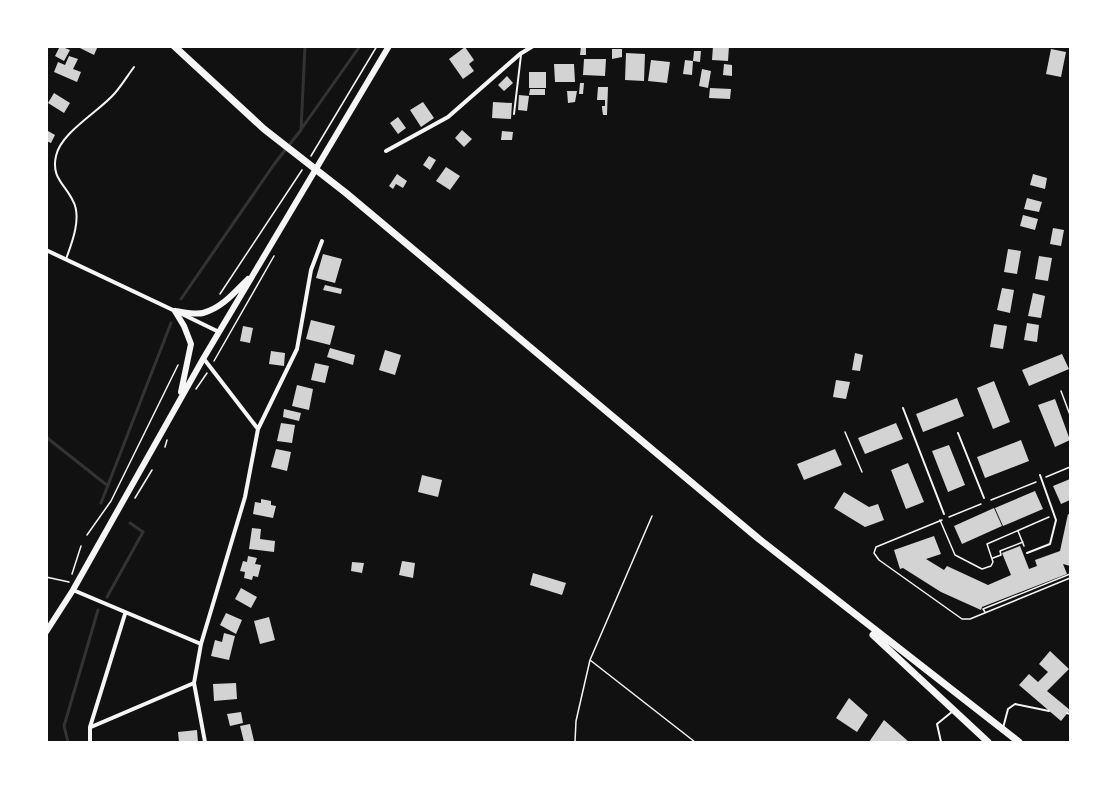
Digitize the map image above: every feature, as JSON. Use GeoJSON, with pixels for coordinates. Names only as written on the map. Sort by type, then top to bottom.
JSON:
{"type":"FeatureCollection","features":[{"type":"Feature","properties":{"kind":"highway"},"geometry":{"type":"LineString","coordinates":[[174,46],[264,129],[346,193],[759,539],[1018,742]]}},
{"type":"Feature","properties":{"kind":"highway"},"geometry":{"type":"LineString","coordinates":[[843,607],[988,742]]}},
{"type":"Feature","properties":{"kind":"main road"},"geometry":{"type":"LineString","coordinates":[[46,632],[73,590],[179,400],[389,46]]}},
{"type":"Feature","properties":{"kind":"main road"},"geometry":{"type":"LineString","coordinates":[[174,311],[202,313],[216,307],[226,301],[255,272]]}},
{"type":"Feature","properties":{"kind":"main road"},"geometry":{"type":"LineString","coordinates":[[174,311],[184,326],[191,344],[179,400]]}},
{"type":"Feature","properties":{"kind":"street"},"geometry":{"type":"LineString","coordinates":[[386,151],[448,117],[533,46]]}},
{"type":"Feature","properties":{"kind":"street"},"geometry":{"type":"LineString","coordinates":[[205,742],[194,683],[201,644],[245,497],[258,429],[297,349],[311,270],[322,241]]}},
{"type":"Feature","properties":{"kind":"street"},"geometry":{"type":"LineString","coordinates":[[46,250],[219,332]]}},
{"type":"Feature","properties":{"kind":"street"},"geometry":{"type":"LineString","coordinates":[[203,359],[258,429]]}},
{"type":"Feature","properties":{"kind":"street"},"geometry":{"type":"LineString","coordinates":[[73,590],[125,614],[201,644]]}},
{"type":"Feature","properties":{"kind":"street"},"geometry":{"type":"LineString","coordinates":[[90,742],[90,727],[125,614]]}},
{"type":"Feature","properties":{"kind":"street"},"geometry":{"type":"LineString","coordinates":[[90,727],[194,683]]}},
{"type":"Feature","properties":{"kind":"lane"},"geometry":{"type":"LineString","coordinates":[[514,114],[522,53]]}},
{"type":"Feature","properties":{"kind":"lane"},"geometry":{"type":"LineString","coordinates":[[66,259],[75,228],[76,209],[73,200],[55,173],[56,155],[65,139],[115,94],[134,67]]}},
{"type":"Feature","properties":{"kind":"lane"},"geometry":{"type":"LineString","coordinates":[[903,408],[944,514]]}},
{"type":"Feature","properties":{"kind":"lane"},"geometry":{"type":"LineString","coordinates":[[958,433],[984,498]]}},
{"type":"Feature","properties":{"kind":"lane"},"geometry":{"type":"LineString","coordinates":[[1027,553],[1050,544],[1056,520],[1040,475]]}},
{"type":"Feature","properties":{"kind":"lane"},"geometry":{"type":"LineString","coordinates":[[1002,730],[1008,709],[1015,704],[1049,711]]}},
{"type":"Feature","properties":{"kind":"lane"},"geometry":{"type":"LineString","coordinates":[[941,742],[937,724],[953,711]]}},
{"type":"Feature","properties":{"kind":"path"},"geometry":{"type":"LineString","coordinates":[[309,159],[377,46]]}},
{"type":"Feature","properties":{"kind":"path"},"geometry":{"type":"LineString","coordinates":[[214,300],[234,276],[303,169]]}},
{"type":"Feature","properties":{"kind":"path"},"geometry":{"type":"LineString","coordinates":[[87,535],[111,501],[180,361]]}},
{"type":"Feature","properties":{"kind":"path"},"geometry":{"type":"LineString","coordinates":[[1061,391],[1071,415]]}},
{"type":"Feature","properties":{"kind":"path"},"geometry":{"type":"LineString","coordinates":[[845,432],[862,472]]}},
{"type":"Feature","properties":{"kind":"path"},"geometry":{"type":"LineString","coordinates":[[991,500],[1071,467]]}},
{"type":"Feature","properties":{"kind":"path"},"geometry":{"type":"LineString","coordinates":[[133,501],[152,470]]}},
{"type":"Feature","properties":{"kind":"path"},"geometry":{"type":"LineString","coordinates":[[981,504],[876,547],[875,556],[962,618],[970,619],[1071,578]]}},
{"type":"Feature","properties":{"kind":"path"},"geometry":{"type":"LineString","coordinates":[[939,516],[955,555],[982,569],[992,566],[987,544],[1054,515]]}},
{"type":"Feature","properties":{"kind":"path"},"geometry":{"type":"LineString","coordinates":[[575,742],[576,721],[590,660],[652,516]]}},
{"type":"Feature","properties":{"kind":"path"},"geometry":{"type":"LineString","coordinates":[[1017,531],[1027,553]]}},
{"type":"Feature","properties":{"kind":"path"},"geometry":{"type":"LineString","coordinates":[[992,558],[1001,555],[1000,551],[1023,542]]}},
{"type":"Feature","properties":{"kind":"path"},"geometry":{"type":"LineString","coordinates":[[46,577],[69,582],[81,546]]}},
{"type":"Feature","properties":{"kind":"path"},"geometry":{"type":"LineString","coordinates":[[985,613],[983,609],[1071,574]]}},
{"type":"Feature","properties":{"kind":"path"},"geometry":{"type":"LineString","coordinates":[[590,660],[695,742]]}},
{"type":"Feature","properties":{"kind":"building"},"geometry":{"type":"Polygon","coordinates":[[[60,46],[70,50],[64,61],[55,56],[60,46]]]}},
{"type":"Feature","properties":{"kind":"building"},"geometry":{"type":"Polygon","coordinates":[[[76,46],[98,46],[94,55],[76,46]]]}},
{"type":"Feature","properties":{"kind":"building"},"geometry":{"type":"Polygon","coordinates":[[[581,46],[586,46],[586,55],[580,55],[581,46]]]}},
{"type":"Feature","properties":{"kind":"building"},"geometry":{"type":"Polygon","coordinates":[[[713,46],[729,46],[728,61],[712,60],[713,46]]]}},
{"type":"Feature","properties":{"kind":"building"},"geometry":{"type":"Polygon","coordinates":[[[465,47],[474,60],[469,64],[474,71],[463,79],[449,59],[465,47]]]}},
{"type":"Feature","properties":{"kind":"building"},"geometry":{"type":"Polygon","coordinates":[[[612,49],[622,49],[622,57],[612,59],[612,49]]]}},
{"type":"Feature","properties":{"kind":"building"},"geometry":{"type":"Polygon","coordinates":[[[1051,49],[1066,52],[1061,77],[1046,74],[1051,49]]]}},
{"type":"Feature","properties":{"kind":"building"},"geometry":{"type":"Polygon","coordinates":[[[694,51],[701,51],[700,62],[693,61],[694,51]]]}},
{"type":"Feature","properties":{"kind":"building"},"geometry":{"type":"Polygon","coordinates":[[[626,53],[645,54],[644,81],[625,80],[626,53]]]}},
{"type":"Feature","properties":{"kind":"building"},"geometry":{"type":"Polygon","coordinates":[[[69,56],[78,59],[73,69],[81,72],[77,82],[54,72],[58,62],[65,65],[69,56]]]}},
{"type":"Feature","properties":{"kind":"building"},"geometry":{"type":"Polygon","coordinates":[[[584,59],[606,59],[605,76],[583,75],[584,59]]]}},
{"type":"Feature","properties":{"kind":"building"},"geometry":{"type":"Polygon","coordinates":[[[651,60],[670,62],[667,83],[648,81],[651,60]]]}},
{"type":"Feature","properties":{"kind":"building"},"geometry":{"type":"Polygon","coordinates":[[[685,60],[693,61],[692,75],[683,74],[685,60]]]}},
{"type":"Feature","properties":{"kind":"building"},"geometry":{"type":"Polygon","coordinates":[[[554,64],[574,64],[575,82],[555,82],[554,64]]]}},
{"type":"Feature","properties":{"kind":"building"},"geometry":{"type":"Polygon","coordinates":[[[724,64],[732,65],[732,76],[723,75],[724,64]]]}},
{"type":"Feature","properties":{"kind":"building"},"geometry":{"type":"Polygon","coordinates":[[[702,69],[711,71],[708,88],[699,86],[702,69]]]}},
{"type":"Feature","properties":{"kind":"building"},"geometry":{"type":"Polygon","coordinates":[[[529,72],[546,72],[546,88],[529,88],[529,72]]]}},
{"type":"Feature","properties":{"kind":"building"},"geometry":{"type":"Polygon","coordinates":[[[507,76],[513,83],[504,91],[498,85],[507,76]]]}},
{"type":"Feature","properties":{"kind":"building"},"geometry":{"type":"Polygon","coordinates":[[[580,83],[584,83],[583,94],[579,94],[580,83]]]}},
{"type":"Feature","properties":{"kind":"building"},"geometry":{"type":"Polygon","coordinates":[[[598,87],[608,87],[607,115],[603,115],[602,108],[605,106],[605,100],[597,100],[598,87]]]}},
{"type":"Feature","properties":{"kind":"building"},"geometry":{"type":"Polygon","coordinates":[[[710,88],[731,89],[730,99],[709,98],[710,88]]]}},
{"type":"Feature","properties":{"kind":"building"},"geometry":{"type":"Polygon","coordinates":[[[530,89],[545,89],[545,95],[529,95],[530,89]]]}},
{"type":"Feature","properties":{"kind":"building"},"geometry":{"type":"Polygon","coordinates":[[[567,91],[577,91],[575,102],[568,103],[567,91]]]}},
{"type":"Feature","properties":{"kind":"building"},"geometry":{"type":"Polygon","coordinates":[[[54,93],[70,103],[64,113],[48,103],[54,93]]]}},
{"type":"Feature","properties":{"kind":"building"},"geometry":{"type":"Polygon","coordinates":[[[519,95],[529,96],[527,111],[518,110],[519,95]]]}},
{"type":"Feature","properties":{"kind":"building"},"geometry":{"type":"Polygon","coordinates":[[[423,102],[434,118],[421,127],[410,110],[423,102]]]}},
{"type":"Feature","properties":{"kind":"building"},"geometry":{"type":"Polygon","coordinates":[[[493,102],[512,103],[511,119],[492,118],[493,102]]]}},
{"type":"Feature","properties":{"kind":"building"},"geometry":{"type":"Polygon","coordinates":[[[398,117],[406,128],[398,134],[390,123],[398,117]]]}},
{"type":"Feature","properties":{"kind":"building"},"geometry":{"type":"Polygon","coordinates":[[[462,130],[472,139],[464,147],[455,138],[462,130]]]}},
{"type":"Feature","properties":{"kind":"building"},"geometry":{"type":"Polygon","coordinates":[[[48,131],[55,135],[51,143],[46,141],[48,131]]]}},
{"type":"Feature","properties":{"kind":"building"},"geometry":{"type":"Polygon","coordinates":[[[502,131],[513,132],[512,140],[501,140],[502,131]]]}},
{"type":"Feature","properties":{"kind":"building"},"geometry":{"type":"Polygon","coordinates":[[[429,156],[436,160],[430,170],[423,165],[429,156]]]}},
{"type":"Feature","properties":{"kind":"building"},"geometry":{"type":"Polygon","coordinates":[[[446,167],[460,176],[450,190],[436,181],[446,167]]]}},
{"type":"Feature","properties":{"kind":"building"},"geometry":{"type":"Polygon","coordinates":[[[397,174],[407,181],[403,188],[396,184],[393,189],[389,186],[397,174]]]}},
{"type":"Feature","properties":{"kind":"building"},"geometry":{"type":"Polygon","coordinates":[[[1033,174],[1047,178],[1045,189],[1030,185],[1033,174]]]}},
{"type":"Feature","properties":{"kind":"building"},"geometry":{"type":"Polygon","coordinates":[[[1027,198],[1042,202],[1039,212],[1024,209],[1027,198]]]}},
{"type":"Feature","properties":{"kind":"building"},"geometry":{"type":"Polygon","coordinates":[[[1023,215],[1038,219],[1035,230],[1020,226],[1023,215]]]}},
{"type":"Feature","properties":{"kind":"building"},"geometry":{"type":"Polygon","coordinates":[[[1053,228],[1064,230],[1061,246],[1050,244],[1053,228]]]}},
{"type":"Feature","properties":{"kind":"building"},"geometry":{"type":"Polygon","coordinates":[[[1008,249],[1021,251],[1017,274],[1004,272],[1008,249]]]}},
{"type":"Feature","properties":{"kind":"building"},"geometry":{"type":"Polygon","coordinates":[[[323,254],[342,259],[335,283],[316,278],[323,254]]]}},
{"type":"Feature","properties":{"kind":"building"},"geometry":{"type":"Polygon","coordinates":[[[1039,256],[1052,258],[1048,281],[1035,279],[1039,256]]]}},
{"type":"Feature","properties":{"kind":"building"},"geometry":{"type":"Polygon","coordinates":[[[325,285],[342,289],[341,294],[323,290],[325,285]]]}},
{"type":"Feature","properties":{"kind":"building"},"geometry":{"type":"Polygon","coordinates":[[[1002,288],[1014,290],[1010,313],[997,310],[1002,288]]]}},
{"type":"Feature","properties":{"kind":"building"},"geometry":{"type":"Polygon","coordinates":[[[1033,293],[1045,296],[1041,318],[1028,316],[1033,293]]]}},
{"type":"Feature","properties":{"kind":"building"},"geometry":{"type":"Polygon","coordinates":[[[311,320],[335,326],[330,345],[306,339],[311,320]]]}},
{"type":"Feature","properties":{"kind":"building"},"geometry":{"type":"Polygon","coordinates":[[[1027,323],[1039,325],[1037,342],[1024,340],[1027,323]]]}},
{"type":"Feature","properties":{"kind":"building"},"geometry":{"type":"Polygon","coordinates":[[[994,324],[1007,326],[1003,349],[990,347],[994,324]]]}},
{"type":"Feature","properties":{"kind":"building"},"geometry":{"type":"Polygon","coordinates":[[[243,326],[253,328],[250,343],[240,341],[243,326]]]}},
{"type":"Feature","properties":{"kind":"building"},"geometry":{"type":"Polygon","coordinates":[[[330,348],[355,355],[353,365],[327,357],[330,348]]]}},
{"type":"Feature","properties":{"kind":"building"},"geometry":{"type":"Polygon","coordinates":[[[385,350],[401,355],[395,375],[379,370],[385,350]]]}},
{"type":"Feature","properties":{"kind":"building"},"geometry":{"type":"Polygon","coordinates":[[[271,351],[285,353],[284,366],[269,364],[271,351]]]}},
{"type":"Feature","properties":{"kind":"building"},"geometry":{"type":"Polygon","coordinates":[[[855,353],[863,355],[860,371],[852,370],[855,353]]]}},
{"type":"Feature","properties":{"kind":"building"},"geometry":{"type":"Polygon","coordinates":[[[1062,354],[1069,369],[1029,386],[1022,370],[1062,354]]]}},
{"type":"Feature","properties":{"kind":"building"},"geometry":{"type":"Polygon","coordinates":[[[315,363],[329,366],[325,383],[311,380],[315,363]]]}},
{"type":"Feature","properties":{"kind":"building"},"geometry":{"type":"Polygon","coordinates":[[[836,380],[850,382],[846,399],[833,397],[836,380]]]}},
{"type":"Feature","properties":{"kind":"building"},"geometry":{"type":"Polygon","coordinates":[[[994,381],[1010,422],[993,429],[977,388],[994,381]]]}},
{"type":"Feature","properties":{"kind":"building"},"geometry":{"type":"Polygon","coordinates":[[[297,385],[313,389],[309,410],[292,406],[297,385]]]}},
{"type":"Feature","properties":{"kind":"building"},"geometry":{"type":"Polygon","coordinates":[[[957,398],[964,416],[923,432],[916,414],[957,398]]]}},
{"type":"Feature","properties":{"kind":"building"},"geometry":{"type":"Polygon","coordinates":[[[1055,399],[1070,440],[1055,447],[1038,405],[1055,399]]]}},
{"type":"Feature","properties":{"kind":"building"},"geometry":{"type":"Polygon","coordinates":[[[284,409],[301,413],[299,421],[283,417],[284,409]]]}},
{"type":"Feature","properties":{"kind":"building"},"geometry":{"type":"Polygon","coordinates":[[[281,423],[295,425],[292,443],[277,441],[281,423]]]}},
{"type":"Feature","properties":{"kind":"building"},"geometry":{"type":"Polygon","coordinates":[[[896,423],[903,439],[865,454],[858,438],[896,423]]]}},
{"type":"Feature","properties":{"kind":"building"},"geometry":{"type":"Polygon","coordinates":[[[1021,440],[1029,461],[985,478],[977,457],[1021,440]]]}},
{"type":"Feature","properties":{"kind":"building"},"geometry":{"type":"Polygon","coordinates":[[[949,445],[965,485],[948,492],[932,451],[949,445]]]}},
{"type":"Feature","properties":{"kind":"building"},"geometry":{"type":"Polygon","coordinates":[[[276,449],[291,452],[287,471],[271,467],[276,449]]]}},
{"type":"Feature","properties":{"kind":"building"},"geometry":{"type":"Polygon","coordinates":[[[835,449],[842,465],[804,480],[797,464],[835,449]]]}},
{"type":"Feature","properties":{"kind":"building"},"geometry":{"type":"Polygon","coordinates":[[[908,463],[924,502],[906,509],[891,470],[908,463]]]}},
{"type":"Feature","properties":{"kind":"building"},"geometry":{"type":"Polygon","coordinates":[[[422,475],[442,480],[438,497],[418,492],[422,475]]]}},
{"type":"Feature","properties":{"kind":"building"},"geometry":{"type":"Polygon","coordinates":[[[1070,479],[1070,500],[1061,504],[1053,486],[1070,479]]]}},
{"type":"Feature","properties":{"kind":"building"},"geometry":{"type":"Polygon","coordinates":[[[1035,491],[1043,509],[1003,526],[995,508],[1035,491]]]}},
{"type":"Feature","properties":{"kind":"building"},"geometry":{"type":"Polygon","coordinates":[[[844,492],[869,507],[878,504],[884,520],[865,527],[834,508],[844,492]]]}},
{"type":"Feature","properties":{"kind":"building"},"geometry":{"type":"Polygon","coordinates":[[[261,499],[271,501],[271,505],[276,506],[273,518],[253,514],[255,502],[261,503],[261,499]]]}},
{"type":"Feature","properties":{"kind":"building"},"geometry":{"type":"Polygon","coordinates":[[[994,508],[1002,526],[962,544],[954,526],[994,508]]]}},
{"type":"Feature","properties":{"kind":"building"},"geometry":{"type":"Polygon","coordinates":[[[1068,514],[1070,515],[1070,566],[1063,564],[1067,574],[982,607],[981,610],[941,592],[903,568],[900,569],[894,550],[934,536],[941,554],[926,559],[944,570],[947,566],[988,585],[1011,575],[1002,553],[1020,546],[1029,569],[1037,566],[1035,560],[1060,551],[1068,514]]]}},
{"type":"Feature","properties":{"kind":"building"},"geometry":{"type":"Polygon","coordinates":[[[252,528],[261,529],[260,539],[275,541],[274,552],[249,549],[252,528]]]}},
{"type":"Feature","properties":{"kind":"building"},"geometry":{"type":"Polygon","coordinates":[[[248,556],[257,558],[255,564],[261,565],[258,577],[253,576],[252,580],[244,578],[245,572],[240,571],[243,561],[247,562],[248,556]]]}},
{"type":"Feature","properties":{"kind":"building"},"geometry":{"type":"Polygon","coordinates":[[[402,561],[415,563],[413,578],[399,575],[402,561]]]}},
{"type":"Feature","properties":{"kind":"building"},"geometry":{"type":"Polygon","coordinates":[[[352,562],[364,563],[362,573],[351,571],[352,562]]]}},
{"type":"Feature","properties":{"kind":"building"},"geometry":{"type":"Polygon","coordinates":[[[533,573],[566,583],[562,595],[530,585],[533,573]]]}},
{"type":"Feature","properties":{"kind":"building"},"geometry":{"type":"Polygon","coordinates":[[[241,588],[257,597],[251,608],[235,599],[241,588]]]}},
{"type":"Feature","properties":{"kind":"building"},"geometry":{"type":"Polygon","coordinates":[[[226,613],[242,620],[236,634],[220,625],[226,613]]]}},
{"type":"Feature","properties":{"kind":"building"},"geometry":{"type":"Polygon","coordinates":[[[269,617],[275,640],[260,644],[254,621],[269,617]]]}},
{"type":"Feature","properties":{"kind":"building"},"geometry":{"type":"Polygon","coordinates":[[[224,633],[235,636],[229,660],[211,656],[215,640],[222,642],[224,633]]]}},
{"type":"Feature","properties":{"kind":"building"},"geometry":{"type":"Polygon","coordinates":[[[1050,651],[1069,669],[1047,691],[1070,710],[1061,721],[1019,685],[1029,674],[1038,682],[1048,672],[1039,664],[1050,651]]]}},
{"type":"Feature","properties":{"kind":"building"},"geometry":{"type":"Polygon","coordinates":[[[236,683],[237,699],[214,701],[213,684],[236,683]]]}},
{"type":"Feature","properties":{"kind":"building"},"geometry":{"type":"Polygon","coordinates":[[[849,698],[868,715],[857,732],[836,718],[849,698]]]}},
{"type":"Feature","properties":{"kind":"building"},"geometry":{"type":"Polygon","coordinates":[[[241,712],[243,723],[230,726],[227,714],[241,712]]]}},
{"type":"Feature","properties":{"kind":"building"},"geometry":{"type":"Polygon","coordinates":[[[884,720],[909,742],[869,742],[884,720]]]}},
{"type":"Feature","properties":{"kind":"building"},"geometry":{"type":"Polygon","coordinates":[[[250,724],[254,741],[244,742],[240,726],[250,724]]]}},
{"type":"Feature","properties":{"kind":"building"},"geometry":{"type":"Polygon","coordinates":[[[197,730],[198,742],[179,742],[178,732],[197,730]]]}},
{"type":"Feature","properties":{"kind":"waterway"},"geometry":{"type":"LineString","coordinates":[[181,299],[275,163],[301,130],[305,46]]}},
{"type":"Feature","properties":{"kind":"waterway"},"geometry":{"type":"LineString","coordinates":[[302,128],[360,46]]}},
{"type":"Feature","properties":{"kind":"waterway"},"geometry":{"type":"LineString","coordinates":[[101,503],[171,323]]}},
{"type":"Feature","properties":{"kind":"waterway"},"geometry":{"type":"LineString","coordinates":[[46,437],[108,486]]}},
{"type":"Feature","properties":{"kind":"waterway"},"geometry":{"type":"LineString","coordinates":[[107,597],[143,532],[130,523]]}},
{"type":"Feature","properties":{"kind":"waterway"},"geometry":{"type":"LineString","coordinates":[[68,742],[64,726],[98,610]]}}]}
